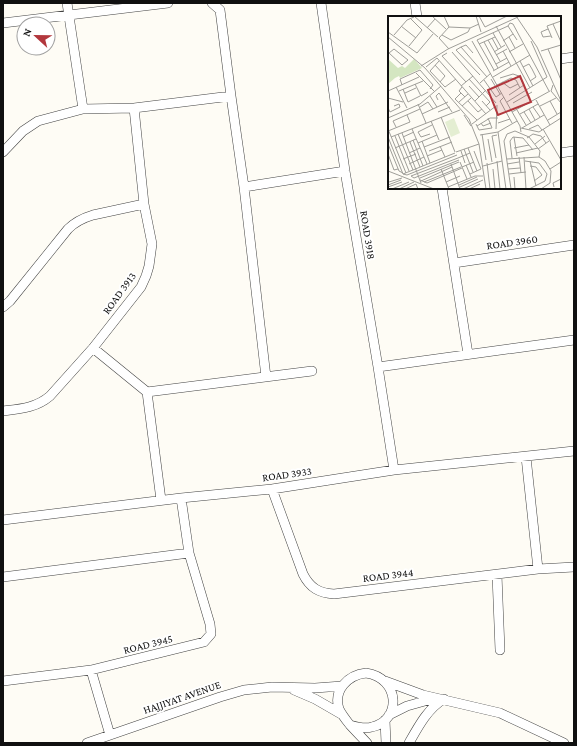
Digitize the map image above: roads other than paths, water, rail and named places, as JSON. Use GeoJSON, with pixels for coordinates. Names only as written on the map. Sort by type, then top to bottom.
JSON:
{"type":"FeatureCollection","features":[{"type":"Feature","properties":{"kind":"street"},"geometry":{"type":"LineString","coordinates":[[67,3],[83,109]]}},
{"type":"Feature","properties":{"kind":"street"},"geometry":{"type":"LineString","coordinates":[[3,23],[168,3]]}},
{"type":"Feature","properties":{"kind":"street"},"geometry":{"type":"LineString","coordinates":[[212,3],[220,10],[230,96],[244,187],[266,377]]}},
{"type":"Feature","properties":{"kind":"street","name":"ROAD 3918"},"geometry":{"type":"LineString","coordinates":[[321,3],[345,171],[394,470]]}},
{"type":"Feature","properties":{"kind":"street"},"geometry":{"type":"LineString","coordinates":[[415,3],[417,16]]}},
{"type":"Feature","properties":{"kind":"street"},"geometry":{"type":"LineString","coordinates":[[561,59],[574,57]]}},
{"type":"Feature","properties":{"kind":"street"},"geometry":{"type":"LineString","coordinates":[[3,152],[23,131],[38,121],[83,109],[134,108],[230,96]]}},
{"type":"Feature","properties":{"kind":"street","name":"ROAD 3913"},"geometry":{"type":"LineString","coordinates":[[3,411],[32,407],[45,401],[93,348],[141,287],[146,276],[152,255],[152,244],[144,204],[134,108]]}},
{"type":"Feature","properties":{"kind":"street"},"geometry":{"type":"LineString","coordinates":[[561,154],[574,151]]}},
{"type":"Feature","properties":{"kind":"street"},"geometry":{"type":"LineString","coordinates":[[244,187],[345,171]]}},
{"type":"Feature","properties":{"kind":"street"},"geometry":{"type":"LineString","coordinates":[[442,189],[468,354]]}},
{"type":"Feature","properties":{"kind":"street"},"geometry":{"type":"LineString","coordinates":[[3,307],[10,301],[73,224],[93,215],[144,204]]}},
{"type":"Feature","properties":{"kind":"street","name":"ROAD 3960"},"geometry":{"type":"LineString","coordinates":[[454,263],[574,245]]}},
{"type":"Feature","properties":{"kind":"street"},"geometry":{"type":"LineString","coordinates":[[378,367],[574,340]]}},
{"type":"Feature","properties":{"kind":"street"},"geometry":{"type":"LineString","coordinates":[[93,348],[147,392],[161,500]]}},
{"type":"Feature","properties":{"kind":"street"},"geometry":{"type":"LineString","coordinates":[[147,392],[312,371]]}},
{"type":"Feature","properties":{"kind":"street","name":"ROAD 3933"},"geometry":{"type":"LineString","coordinates":[[3,520],[161,500],[272,489],[394,470],[574,451]]}},
{"type":"Feature","properties":{"kind":"street"},"geometry":{"type":"LineString","coordinates":[[526,457],[538,569]]}},
{"type":"Feature","properties":{"kind":"street","name":"ROAD 3944"},"geometry":{"type":"LineString","coordinates":[[272,489],[303,574],[308,583],[315,590],[324,593],[334,594],[538,569],[574,567]]}},
{"type":"Feature","properties":{"kind":"street","name":"ROAD 3945"},"geometry":{"type":"LineString","coordinates":[[3,681],[91,670],[204,642],[211,634],[210,624],[189,553],[181,498]]}},
{"type":"Feature","properties":{"kind":"street"},"geometry":{"type":"LineString","coordinates":[[3,577],[189,553]]}},
{"type":"Feature","properties":{"kind":"street"},"geometry":{"type":"LineString","coordinates":[[497,575],[500,650]]}},
{"type":"Feature","properties":{"kind":"street"},"geometry":{"type":"LineString","coordinates":[[91,670],[110,735]]}},
{"type":"Feature","properties":{"kind":"street"},"geometry":{"type":"LineString","coordinates":[[367,743],[341,714],[338,700],[342,686],[352,676],[359,674],[373,674],[385,681],[410,691],[500,713],[564,743]]}},
{"type":"Feature","properties":{"kind":"street"},"geometry":{"type":"LineString","coordinates":[[385,681],[392,694],[392,708],[387,717],[386,743]]}},
{"type":"Feature","properties":{"kind":"street","name":"HAJJIYAT AVENUE"},"geometry":{"type":"LineString","coordinates":[[86,743],[232,693],[257,688],[315,688],[342,686]]}},
{"type":"Feature","properties":{"kind":"street","name":"HAJJIYAT AVENUE"},"geometry":{"type":"LineString","coordinates":[[287,688],[315,699],[341,714]]}},
{"type":"Feature","properties":{"kind":"street"},"geometry":{"type":"LineString","coordinates":[[350,725],[365,728],[372,727],[407,706],[440,699]]}},
{"type":"Feature","properties":{"kind":"street"},"geometry":{"type":"LineString","coordinates":[[409,743],[427,714],[440,699]]}}]}
